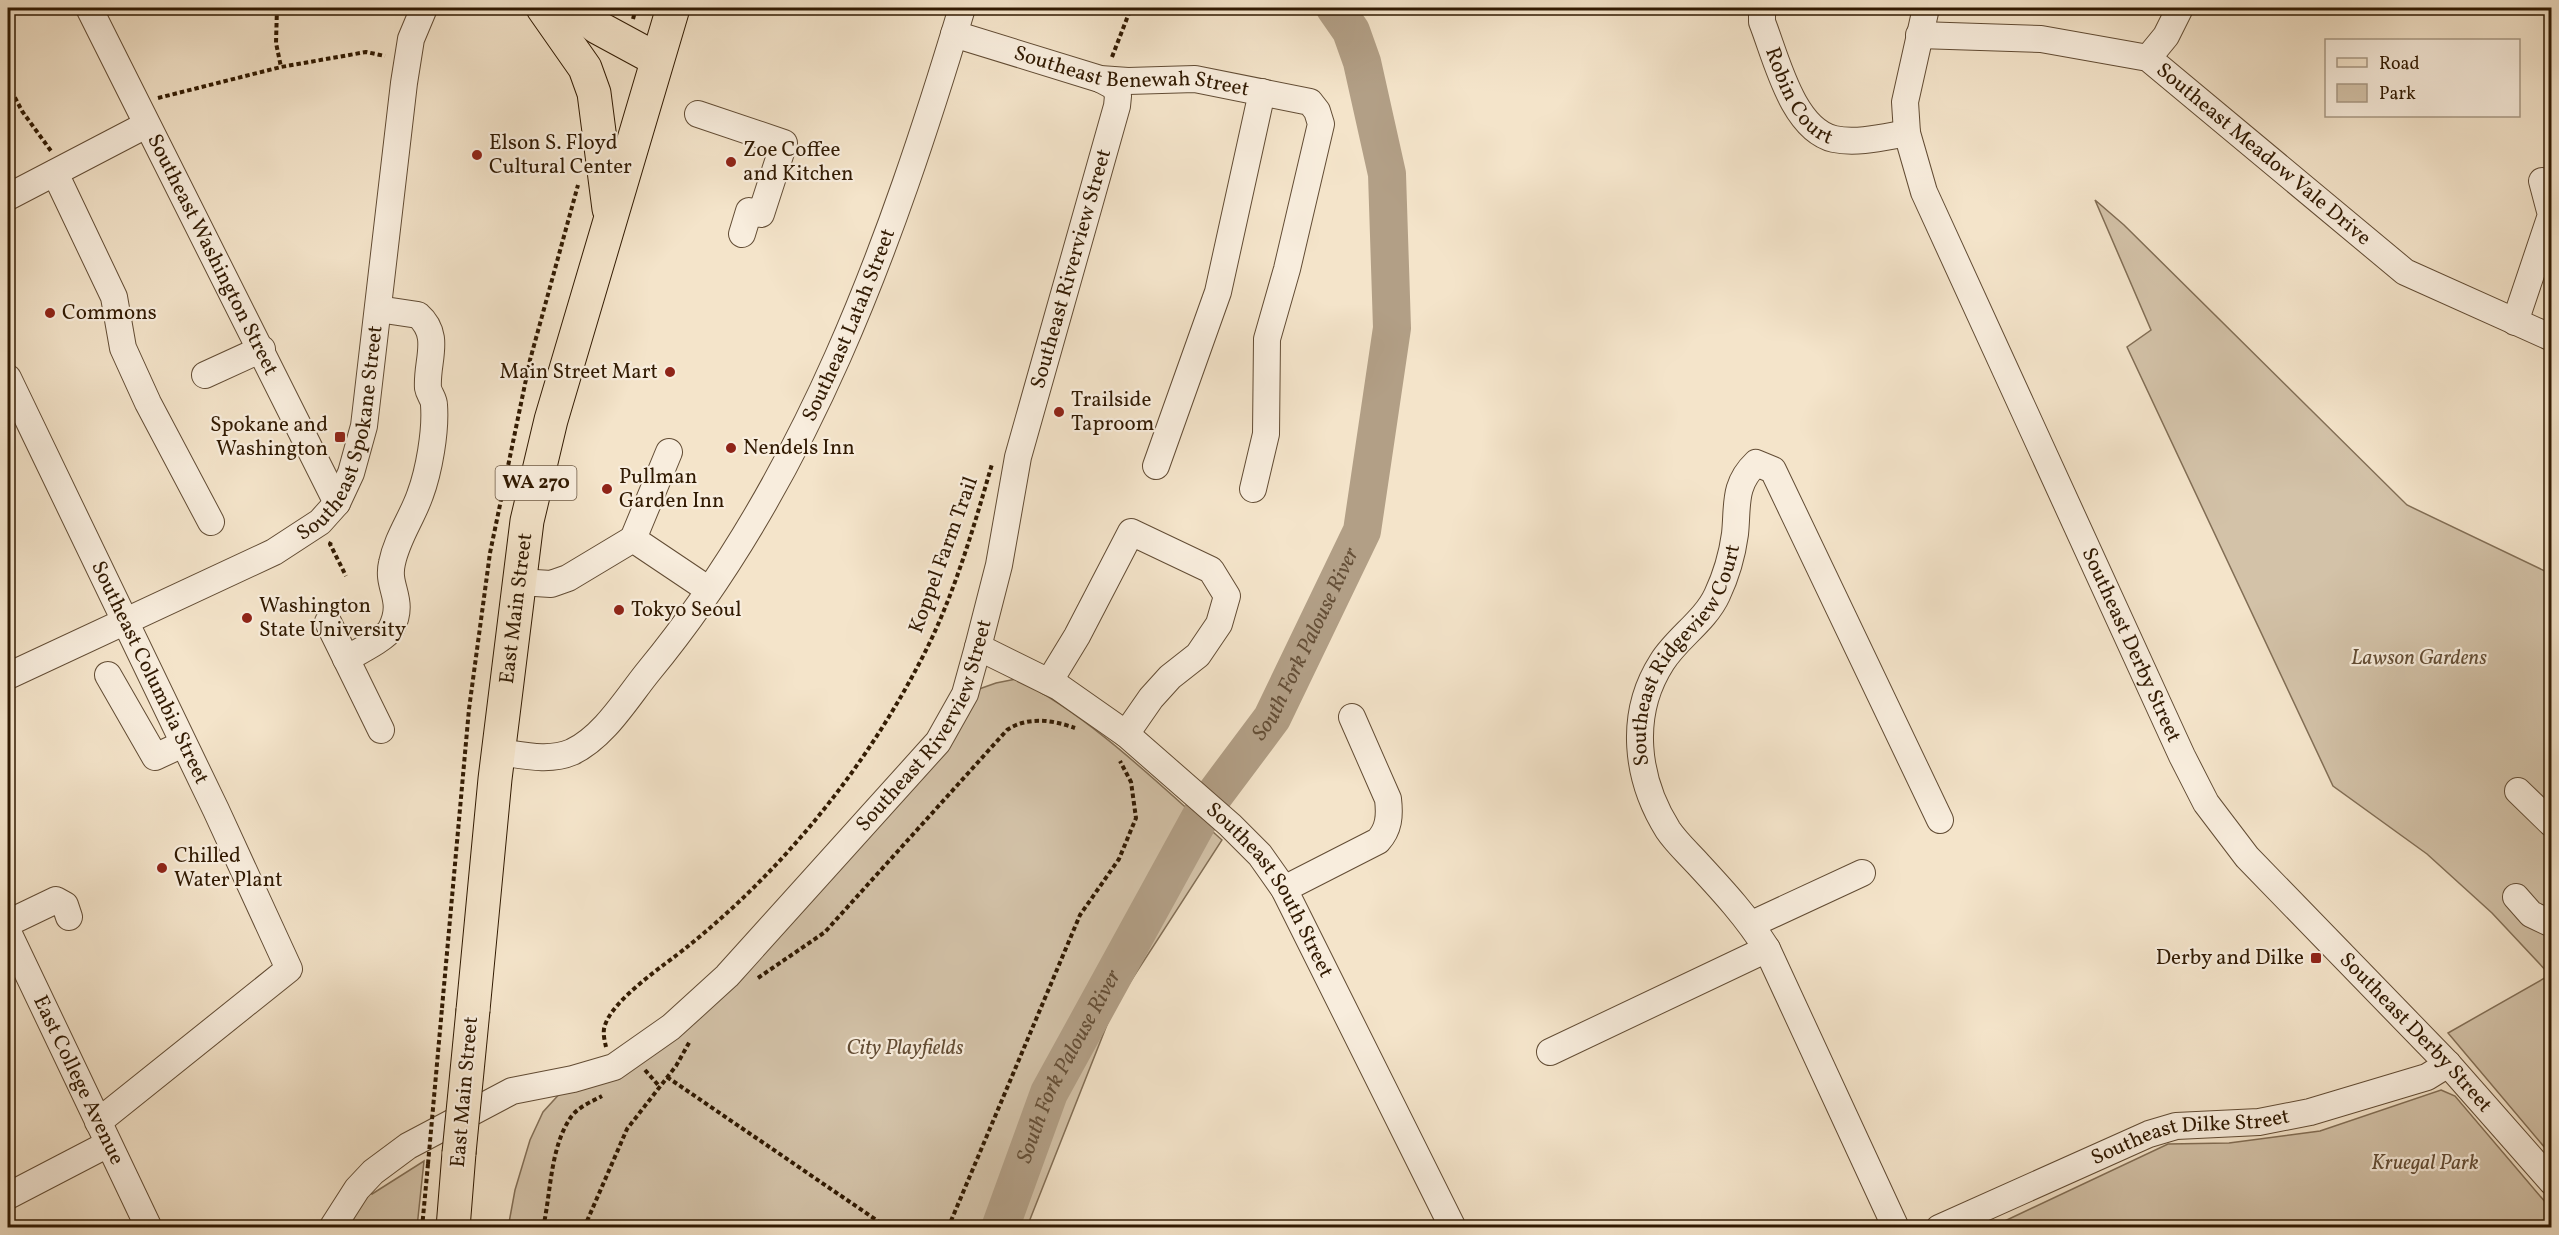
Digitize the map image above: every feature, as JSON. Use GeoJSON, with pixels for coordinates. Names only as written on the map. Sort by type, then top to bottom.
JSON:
{"type":"FeatureCollection","features":[{"type":"Feature","properties":{"kind":"main road"},"geometry":{"type":"LineString","coordinates":[[543,8],[585,68],[594,93],[611,222]]}},
{"type":"Feature","properties":{"kind":"main road"},"geometry":{"type":"LineString","coordinates":[[575,8],[597,27],[656,59]]}},
{"type":"Feature","properties":{"kind":"main road","name":"East Main Street"},"geometry":{"type":"LineString","coordinates":[[453,1227],[459,1153],[457,1009],[499,752],[527,520],[551,420],[611,222],[656,59],[673,8]]}},
{"type":"Feature","properties":{"kind":"street","name":"Southeast Washington Street"},"geometry":{"type":"LineString","coordinates":[[89,8],[146,126],[262,349],[337,503]]}},
{"type":"Feature","properties":{"kind":"street","name":"Southeast Spokane Street"},"geometry":{"type":"LineString","coordinates":[[8,676],[274,552],[320,522],[337,503],[351,473],[364,426],[404,83],[411,39],[424,8]]}},
{"type":"Feature","properties":{"kind":"street","name":"Southeast Latah Street"},"geometry":{"type":"LineString","coordinates":[[499,752],[550,758],[571,752],[589,740],[659,659],[709,591],[770,496],[818,401],[868,289],[962,8]]}},
{"type":"Feature","properties":{"kind":"street","name":"Robin Court"},"geometry":{"type":"LineString","coordinates":[[1762,8],[1762,22],[1796,109],[1812,127],[1832,139],[1856,141],[1907,133]]}},
{"type":"Feature","properties":{"kind":"street","name":"Southeast Derby Street"},"geometry":{"type":"LineString","coordinates":[[1926,8],[1905,102],[1907,133],[1924,192],[2182,756],[2206,803],[2247,857],[2448,1064],[2552,1182]]}},
{"type":"Feature","properties":{"kind":"street"},"geometry":{"type":"LineString","coordinates":[[2148,58],[2166,36],[2180,8]]}},
{"type":"Feature","properties":{"kind":"street","name":"Southeast Benewah Street"},"geometry":{"type":"LineString","coordinates":[[954,34],[1100,79],[1116,78],[1128,81],[1196,79],[1310,102],[1317,111],[1321,124],[1287,269],[1267,339],[1266,434],[1253,489]]}},
{"type":"Feature","properties":{"kind":"street","name":"Southeast Meadow Vale Drive"},"geometry":{"type":"LineString","coordinates":[[1919,35],[2041,39],[2148,58],[2405,272],[2552,338]]}},
{"type":"Feature","properties":{"kind":"street","name":"Southeast Riverview Street"},"geometry":{"type":"LineString","coordinates":[[332,1227],[357,1189],[373,1172],[408,1146],[512,1091],[573,1079],[614,1067],[671,1027],[727,976],[938,742],[965,694],[999,565],[1018,457],[1117,106],[1118,96],[1115,87],[1100,79]]}},
{"type":"Feature","properties":{"kind":"street"},"geometry":{"type":"LineString","coordinates":[[1155,466],[1218,292],[1262,92]]}},
{"type":"Feature","properties":{"kind":"street"},"geometry":{"type":"LineString","coordinates":[[698,114],[784,142],[761,214],[749,211],[741,234]]}},
{"type":"Feature","properties":{"kind":"street"},"geometry":{"type":"LineString","coordinates":[[8,197],[53,162],[146,126]]}},
{"type":"Feature","properties":{"kind":"street"},"geometry":{"type":"LineString","coordinates":[[53,162],[114,297],[123,348],[148,404],[211,522]]}},
{"type":"Feature","properties":{"kind":"street"},"geometry":{"type":"LineString","coordinates":[[2515,322],[2551,215],[2542,181]]}},
{"type":"Feature","properties":{"kind":"street"},"geometry":{"type":"LineString","coordinates":[[346,659],[390,632],[397,615],[398,600],[391,565],[400,536],[420,496],[429,463],[434,404],[428,389],[432,344],[429,328],[418,315],[378,309]]}},
{"type":"Feature","properties":{"kind":"street"},"geometry":{"type":"LineString","coordinates":[[205,375],[262,349]]}},
{"type":"Feature","properties":{"kind":"street","name":"Southeast Columbia Street"},"geometry":{"type":"LineString","coordinates":[[8,378],[289,969],[103,1133]]}},
{"type":"Feature","properties":{"kind":"street"},"geometry":{"type":"LineString","coordinates":[[519,582],[551,584],[568,578],[633,539],[669,452]]}},
{"type":"Feature","properties":{"kind":"street","name":"Southeast Ridgeview Court"},"geometry":{"type":"LineString","coordinates":[[1896,1227],[1767,949],[1752,924],[1669,831],[1650,796],[1640,759],[1639,724],[1649,690],[1662,662],[1715,598],[1728,569],[1735,536],[1737,495],[1744,475],[1756,463],[1773,470],[1940,820]]}},
{"type":"Feature","properties":{"kind":"street"},"geometry":{"type":"LineString","coordinates":[[1049,682],[1077,636],[1131,532],[1211,570],[1227,596],[1219,624],[1198,655],[1170,677],[1151,698],[1126,734]]}},
{"type":"Feature","properties":{"kind":"street"},"geometry":{"type":"LineString","coordinates":[[633,539],[709,591]]}},
{"type":"Feature","properties":{"kind":"street"},"geometry":{"type":"LineString","coordinates":[[328,622],[381,730]]}},
{"type":"Feature","properties":{"kind":"street","name":"Southeast South Street"},"geometry":{"type":"LineString","coordinates":[[978,647],[1049,682],[1126,734],[1230,825],[1260,855],[1284,889],[1453,1227]]}},
{"type":"Feature","properties":{"kind":"street"},"geometry":{"type":"LineString","coordinates":[[108,675],[155,757],[183,744]]}},
{"type":"Feature","properties":{"kind":"street"},"geometry":{"type":"LineString","coordinates":[[1284,889],[1378,841],[1386,833],[1390,812],[1388,799],[1352,717]]}},
{"type":"Feature","properties":{"kind":"street"},"geometry":{"type":"LineString","coordinates":[[2518,791],[2552,824]]}},
{"type":"Feature","properties":{"kind":"street"},"geometry":{"type":"LineString","coordinates":[[1752,924],[1862,873]]}},
{"type":"Feature","properties":{"kind":"street"},"geometry":{"type":"LineString","coordinates":[[2516,897],[2531,914],[2552,924]]}},
{"type":"Feature","properties":{"kind":"street"},"geometry":{"type":"LineString","coordinates":[[8,923],[56,900],[65,905],[69,917]]}},
{"type":"Feature","properties":{"kind":"street","name":"East College Avenue"},"geometry":{"type":"LineString","coordinates":[[8,932],[149,1227]]}},
{"type":"Feature","properties":{"kind":"street"},"geometry":{"type":"LineString","coordinates":[[1550,1052],[1767,949]]}},
{"type":"Feature","properties":{"kind":"street","name":"Southeast Dilke Street"},"geometry":{"type":"LineString","coordinates":[[1939,1227],[2149,1134],[2176,1126],[2259,1122],[2310,1112],[2427,1077],[2448,1064]]}},
{"type":"Feature","properties":{"kind":"street"},"geometry":{"type":"LineString","coordinates":[[8,1196],[103,1133]]}},
{"type":"Feature","properties":{"kind":"path"},"geometry":{"type":"LineString","coordinates":[[277,8],[276,43],[281,67]]}},
{"type":"Feature","properties":{"kind":"path"},"geometry":{"type":"LineString","coordinates":[[633,20],[636,8]]}},
{"type":"Feature","properties":{"kind":"path"},"geometry":{"type":"LineString","coordinates":[[1100,79],[1131,8]]}},
{"type":"Feature","properties":{"kind":"path"},"geometry":{"type":"LineString","coordinates":[[154,96],[160,99],[281,67],[366,52],[386,56]]}},
{"type":"Feature","properties":{"kind":"path"},"geometry":{"type":"LineString","coordinates":[[8,84],[53,162]]}},
{"type":"Feature","properties":{"kind":"path","name":"Koppel Farm Trail"},"geometry":{"type":"LineString","coordinates":[[606,1048],[603,1030],[612,1012],[634,990],[715,924],[751,890],[832,799],[870,746],[921,660],[946,605],[979,510],[995,453]]}},
{"type":"Feature","properties":{"kind":"path"},"geometry":{"type":"LineString","coordinates":[[330,544],[346,576]]}},
{"type":"Feature","properties":{"kind":"path"},"geometry":{"type":"LineString","coordinates":[[752,982],[825,932],[1007,730],[1017,724],[1040,720],[1073,727],[1084,732]]}},
{"type":"Feature","properties":{"kind":"path"},"geometry":{"type":"LineString","coordinates":[[948,1227],[1080,915],[1119,859],[1136,818],[1131,782],[1118,759]]}},
{"type":"Feature","properties":{"kind":"path"},"geometry":{"type":"LineString","coordinates":[[422,1227],[428,1164],[457,1009]]}},
{"type":"Feature","properties":{"kind":"path"},"geometry":{"type":"LineString","coordinates":[[584,1227],[627,1129],[667,1077],[692,1039]]}},
{"type":"Feature","properties":{"kind":"path"},"geometry":{"type":"LineString","coordinates":[[667,1077],[888,1227]]}},
{"type":"Feature","properties":{"kind":"path"},"geometry":{"type":"LineString","coordinates":[[543,1227],[555,1160],[570,1118],[578,1110],[605,1094]]}},
{"type":"Feature","properties":{"kind":"green space","name":"Lawson Gardens"},"geometry":{"type":"Polygon","coordinates":[[[2095,200],[2124,225],[2407,505],[2551,574],[2551,1155],[2448,1033],[2550,975],[2492,913],[2427,854],[2333,786],[2127,347],[2151,330],[2095,200]]]}},
{"type":"Feature","properties":{"kind":"green space","name":"City Playfields"},"geometry":{"type":"Polygon","coordinates":[[[1016,679],[1070,711],[1097,731],[1222,840],[1114,1007],[1027,1227],[508,1228],[515,1190],[530,1140],[543,1112],[573,1079],[671,1027],[965,694],[996,683],[1016,679]]]}},
{"type":"Feature","properties":{"kind":"green space","name":"Kruegal Park"},"geometry":{"type":"Polygon","coordinates":[[[2441,1090],[2455,1096],[2546,1203],[2551,1213],[2551,1227],[1992,1227],[2168,1144],[2229,1143],[2320,1131],[2441,1090]]]}},
{"type":"Feature","properties":{"kind":"green space"},"geometry":{"type":"Polygon","coordinates":[[[424,1161],[417,1227],[343,1228],[366,1190],[372,1194],[424,1161]]]}},
{"type":"Feature","properties":{"kind":"waterway","name":"South Fork Palouse River"},"geometry":{"type":"LineString","coordinates":[[1000,1228],[1049,1093],[1207,805],[1272,718],[1362,531],[1392,328],[1387,174],[1362,62],[1351,31],[1335,8]]}},
{"type":"Feature","properties":{"kind":"place","name":"Elson S. Floyd Cultural Center"},"geometry":{"type":"Point","coordinates":[477,155]}},
{"type":"Feature","properties":{"kind":"place","name":"Zoe Coffee and Kitchen"},"geometry":{"type":"Point","coordinates":[731,162]}},
{"type":"Feature","properties":{"kind":"place","name":"Commons"},"geometry":{"type":"Point","coordinates":[50,313]}},
{"type":"Feature","properties":{"kind":"place","name":"Main Street Mart"},"geometry":{"type":"Point","coordinates":[670,372]}},
{"type":"Feature","properties":{"kind":"place","name":"Trailside Taproom"},"geometry":{"type":"Point","coordinates":[1059,412]}},
{"type":"Feature","properties":{"kind":"place","name":"Spokane and Washington"},"geometry":{"type":"Point","coordinates":[340,437]}},
{"type":"Feature","properties":{"kind":"place","name":"Nendels Inn"},"geometry":{"type":"Point","coordinates":[731,448]}},
{"type":"Feature","properties":{"kind":"place","name":"Pullman Garden Inn"},"geometry":{"type":"Point","coordinates":[607,489]}},
{"type":"Feature","properties":{"kind":"place","name":"Tokyo Seoul"},"geometry":{"type":"Point","coordinates":[619,610]}},
{"type":"Feature","properties":{"kind":"place","name":"Washington State University"},"geometry":{"type":"Point","coordinates":[247,618]}},
{"type":"Feature","properties":{"kind":"place","name":"Chilled Water Plant"},"geometry":{"type":"Point","coordinates":[162,868]}},
{"type":"Feature","properties":{"kind":"place","name":"Derby and Dilke"},"geometry":{"type":"Point","coordinates":[2316,958]}}]}
